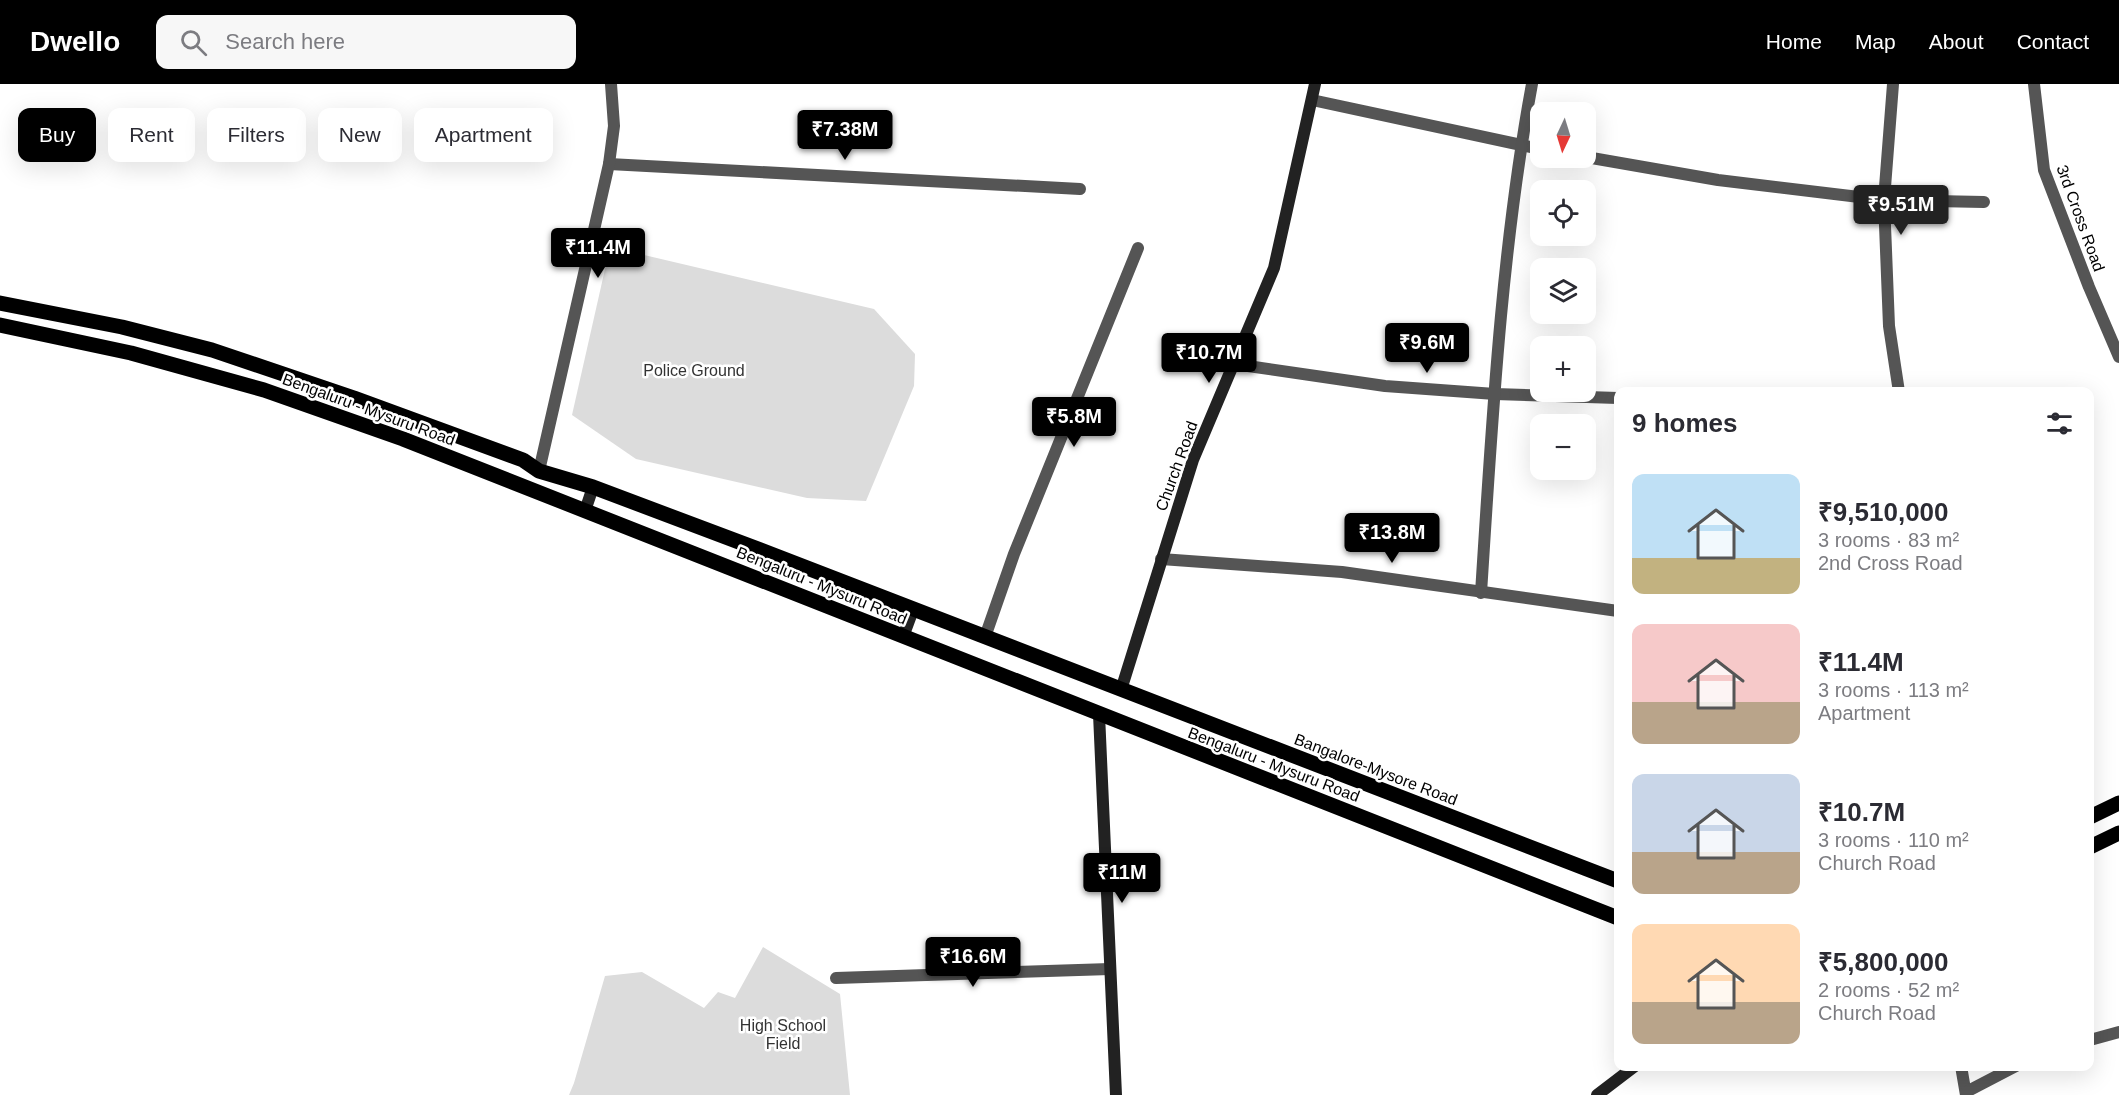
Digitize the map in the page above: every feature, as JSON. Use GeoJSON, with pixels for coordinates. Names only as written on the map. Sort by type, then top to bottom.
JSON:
{"type":"FeatureCollection","features":[{"type":"Feature","properties":{"kind":"main road","name":"Bengaluru - Mysuru Road"},"geometry":{"type":"LineString","coordinates":[[0,303],[122,327],[212,350],[354,398],[523,460],[539,471],[593,487],[1121,690]]}},
{"type":"Feature","properties":{"kind":"main road","name":"Bengaluru - Mysuru Road"},"geometry":{"type":"LineString","coordinates":[[0,325],[131,353],[264,390],[403,439],[1614,916]]}},
{"type":"Feature","properties":{"kind":"main road","name":"Bangalore-Mysore Road"},"geometry":{"type":"LineString","coordinates":[[1121,690],[1614,879]]}},
{"type":"Feature","properties":{"kind":"main road"},"geometry":{"type":"LineString","coordinates":[[2094,815],[2119,803]]}},
{"type":"Feature","properties":{"kind":"main road"},"geometry":{"type":"LineString","coordinates":[[2094,845],[2119,833]]}},
{"type":"Feature","properties":{"kind":"street"},"geometry":{"type":"LineString","coordinates":[[539,471],[609,164],[614,126],[611,84]]}},
{"type":"Feature","properties":{"kind":"street","name":"Church Road"},"geometry":{"type":"LineString","coordinates":[[1121,690],[1193,460],[1274,268],[1315,84]]}},
{"type":"Feature","properties":{"kind":"street"},"geometry":{"type":"LineString","coordinates":[[1481,593],[1495,394],[1520,145],[1532,84]]}},
{"type":"Feature","properties":{"kind":"street"},"geometry":{"type":"LineString","coordinates":[[1893,84],[1884,200],[1890,326],[1898,387]]}},
{"type":"Feature","properties":{"kind":"street","name":"3rd Cross Road"},"geometry":{"type":"LineString","coordinates":[[2034,84],[2044,170],[2119,357]]}},
{"type":"Feature","properties":{"kind":"street"},"geometry":{"type":"LineString","coordinates":[[1312,100],[1530,147]]}},
{"type":"Feature","properties":{"kind":"street"},"geometry":{"type":"LineString","coordinates":[[1596,159],[1718,180],[1884,200],[1984,202]]}},
{"type":"Feature","properties":{"kind":"street"},"geometry":{"type":"LineString","coordinates":[[609,164],[1080,189]]}},
{"type":"Feature","properties":{"kind":"street"},"geometry":{"type":"LineString","coordinates":[[985,638],[1014,554],[1138,248]]}},
{"type":"Feature","properties":{"kind":"street"},"geometry":{"type":"LineString","coordinates":[[1234,364],[1384,386],[1495,394],[1614,398]]}},
{"type":"Feature","properties":{"kind":"street"},"geometry":{"type":"LineString","coordinates":[[585,511],[593,487]]}},
{"type":"Feature","properties":{"kind":"street"},"geometry":{"type":"LineString","coordinates":[[1161,560],[1342,572],[1614,611]]}},
{"type":"Feature","properties":{"kind":"street"},"geometry":{"type":"LineString","coordinates":[[903,637],[913,609]]}},
{"type":"Feature","properties":{"kind":"street"},"geometry":{"type":"LineString","coordinates":[[1099,714],[1116,1095]]}},
{"type":"Feature","properties":{"kind":"street"},"geometry":{"type":"LineString","coordinates":[[836,978],[1110,969]]}},
{"type":"Feature","properties":{"kind":"street"},"geometry":{"type":"LineString","coordinates":[[2094,1039],[2119,1032]]}},
{"type":"Feature","properties":{"kind":"street"},"geometry":{"type":"LineString","coordinates":[[1597,1095],[1628,1071]]}},
{"type":"Feature","properties":{"kind":"street"},"geometry":{"type":"LineString","coordinates":[[1962,1071],[1966,1094],[2007,1071]]}},
{"type":"Feature","properties":{"kind":"green space","name":"Police Ground"},"geometry":{"type":"Polygon","coordinates":[[[610,247],[874,309],[915,354],[914,386],[866,501],[807,498],[636,459],[572,415],[610,247]]]}},
{"type":"Feature","properties":{"kind":"green space","name":"High School Field"},"geometry":{"type":"Polygon","coordinates":[[[763,947],[840,994],[850,1095],[569,1095],[605,976],[642,972],[704,1008],[718,992],[735,998],[763,947]]]}}]}
